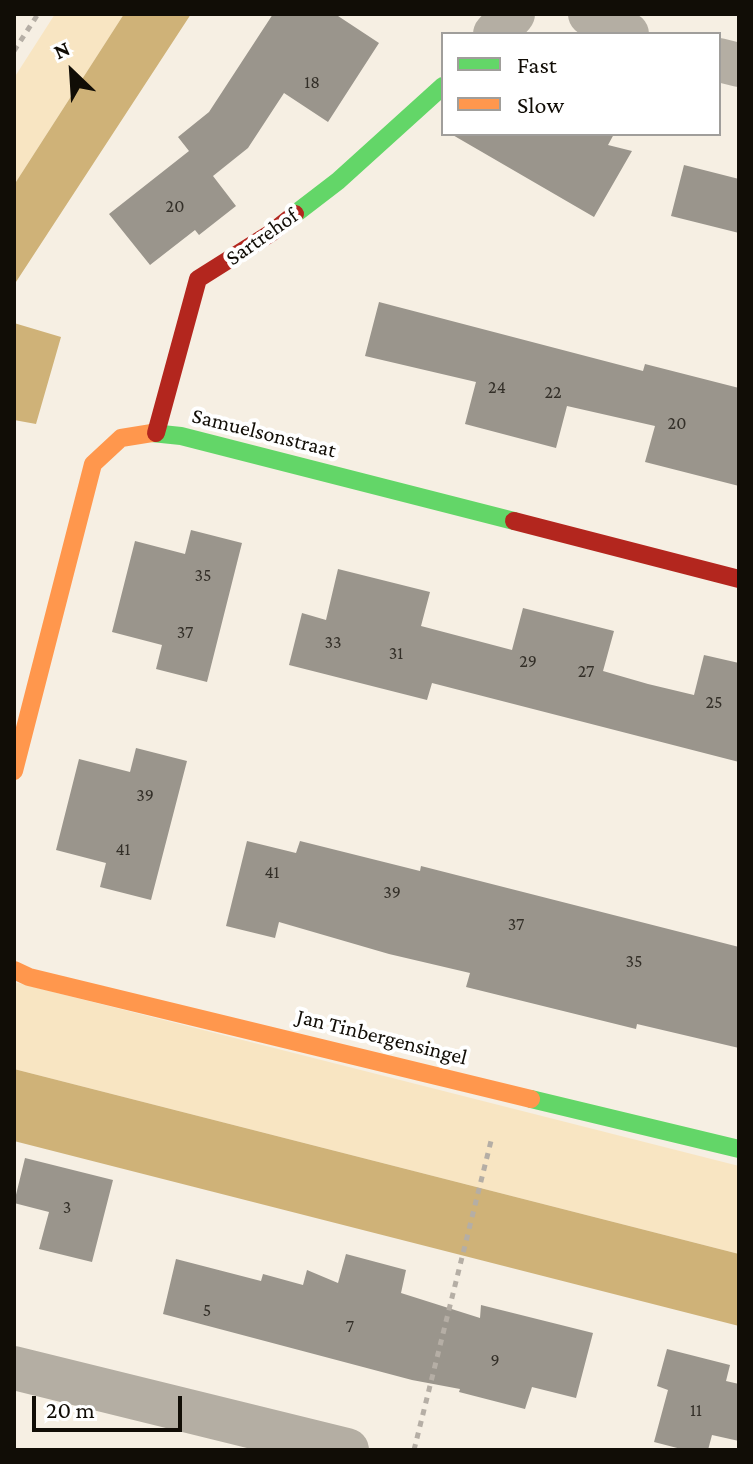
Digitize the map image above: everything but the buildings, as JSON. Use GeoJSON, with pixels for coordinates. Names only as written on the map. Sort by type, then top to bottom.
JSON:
{"type":"FeatureCollection","features":[{"type":"Feature","properties":{"kind":"street"},"geometry":{"type":"LineString","coordinates":[[497,32],[513,14]]}},
{"type":"Feature","properties":{"kind":"street"},"geometry":{"type":"LineString","coordinates":[[590,14],[622,32]]}},
{"type":"Feature","properties":{"kind":"street","name":"Sartrehof"},"geometry":{"type":"LineString","coordinates":[[156,433],[198,279],[271,233],[338,181],[441,88]]}},
{"type":"Feature","properties":{"kind":"street","name":"Samuelsonstraat"},"geometry":{"type":"LineString","coordinates":[[14,771],[93,464],[121,438],[156,433],[181,436],[739,579]]}},
{"type":"Feature","properties":{"kind":"street","name":"Jan Tinbergensingel"},"geometry":{"type":"LineString","coordinates":[[14,970],[29,977],[739,1149]]}},
{"type":"Feature","properties":{"kind":"street"},"geometry":{"type":"LineString","coordinates":[[14,1368],[347,1450]]}},
{"type":"Feature","properties":{"kind":"path"},"geometry":{"type":"LineString","coordinates":[[14,51],[38,14]]}},
{"type":"Feature","properties":{"kind":"path"},"geometry":{"type":"LineString","coordinates":[[414,1450],[491,1142]]}},
{"type":"Feature","properties":{"kind":"shaded area"},"geometry":{"type":"Polygon","coordinates":[[[55,14],[124,14],[14,185],[14,78],[55,14]]]}},
{"type":"Feature","properties":{"kind":"shaded area"},"geometry":{"type":"Polygon","coordinates":[[[124,14],[191,14],[14,285],[14,185],[124,14]]]}},
{"type":"Feature","properties":{"kind":"shaded area"},"geometry":{"type":"Polygon","coordinates":[[[14,323],[61,337],[36,424],[14,420],[14,323]]]}},
{"type":"Feature","properties":{"kind":"shaded area"},"geometry":{"type":"Polygon","coordinates":[[[14,982],[739,1166],[739,1254],[14,1069],[14,982]]]}},
{"type":"Feature","properties":{"kind":"shaded area"},"geometry":{"type":"Polygon","coordinates":[[[14,1069],[739,1254],[739,1326],[14,1141],[14,1069]]]}},
{"type":"Feature","properties":{"kind":"traffic: fast"},"geometry":{"type":"LineString","coordinates":[[295,214],[338,181],[441,88]]}},
{"type":"Feature","properties":{"kind":"traffic: fast"},"geometry":{"type":"LineString","coordinates":[[152,433],[181,436],[514,521]]}},
{"type":"Feature","properties":{"kind":"traffic: fast"},"geometry":{"type":"LineString","coordinates":[[531,1099],[739,1149]]}},
{"type":"Feature","properties":{"kind":"traffic: slow"},"geometry":{"type":"LineString","coordinates":[[14,771],[93,464],[121,438],[152,433]]}},
{"type":"Feature","properties":{"kind":"traffic: slow"},"geometry":{"type":"LineString","coordinates":[[14,970],[29,977],[531,1099]]}},
{"type":"Feature","properties":{"kind":"traffic: jam"},"geometry":{"type":"LineString","coordinates":[[156,433],[198,279],[271,233],[295,214]]}},
{"type":"Feature","properties":{"kind":"traffic: jam"},"geometry":{"type":"LineString","coordinates":[[514,521],[739,579]]}}]}
